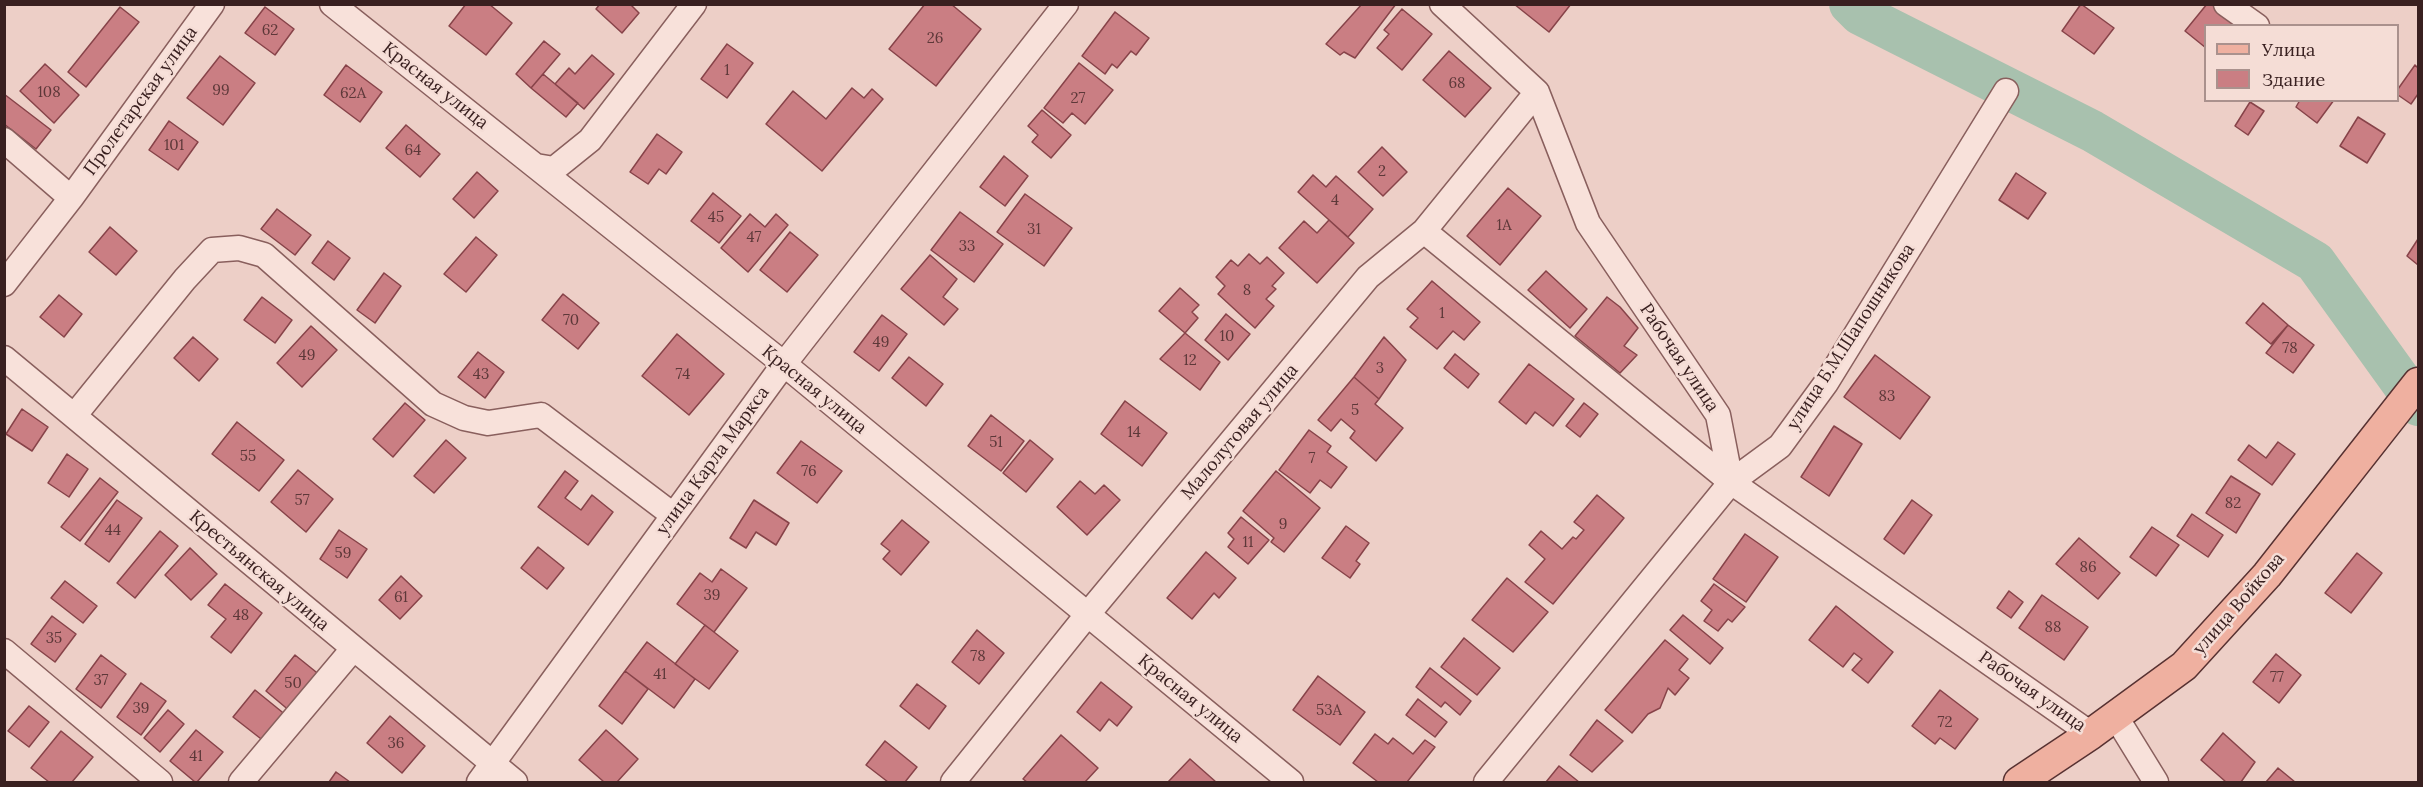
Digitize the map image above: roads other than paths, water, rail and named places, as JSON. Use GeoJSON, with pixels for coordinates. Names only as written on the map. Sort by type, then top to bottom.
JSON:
{"type":"FeatureCollection","features":[{"type":"Feature","properties":{"kind":"main road","name":"улица Войкова"},"geometry":{"type":"LineString","coordinates":[[2019,783],[2116,717],[2184,666],[2267,575],[2418,383]]}},
{"type":"Feature","properties":{"kind":"street","name":"Пролетарская улица"},"geometry":{"type":"LineString","coordinates":[[4,284],[71,198],[212,4]]}},
{"type":"Feature","properties":{"kind":"street","name":"Красная улица"},"geometry":{"type":"LineString","coordinates":[[332,4],[784,364],[1291,783]]}},
{"type":"Feature","properties":{"kind":"street"},"geometry":{"type":"LineString","coordinates":[[536,166],[554,170],[590,140],[694,4]]}},
{"type":"Feature","properties":{"kind":"street","name":"улица Карла Маркса"},"geometry":{"type":"LineString","coordinates":[[486,774],[784,364],[1066,4]]}},
{"type":"Feature","properties":{"kind":"street","name":"Рабочая улица"},"geometry":{"type":"LineString","coordinates":[[1442,4],[1537,92],[1588,224],[1718,415],[1731,482],[2091,734]]}},
{"type":"Feature","properties":{"kind":"street"},"geometry":{"type":"LineString","coordinates":[[2226,4],[2254,24]]}},
{"type":"Feature","properties":{"kind":"street","name":"улица Б.М.Шапошникова"},"geometry":{"type":"LineString","coordinates":[[1486,783],[1731,482],[1780,446],[1826,382],[2006,91]]}},
{"type":"Feature","properties":{"kind":"street","name":"Малолуговая улица"},"geometry":{"type":"LineString","coordinates":[[953,783],[1087,615],[1368,277],[1424,231],[1537,92]]}},
{"type":"Feature","properties":{"kind":"street"},"geometry":{"type":"LineString","coordinates":[[4,140],[71,198]]}},
{"type":"Feature","properties":{"kind":"street"},"geometry":{"type":"LineString","coordinates":[[1424,231],[1731,482]]}},
{"type":"Feature","properties":{"kind":"street"},"geometry":{"type":"LineString","coordinates":[[74,416],[185,279],[212,250],[239,248],[264,255],[433,404],[464,417],[488,423],[541,415],[673,515]]}},
{"type":"Feature","properties":{"kind":"street","name":"Крестьянская улица"},"geometry":{"type":"LineString","coordinates":[[4,358],[353,649],[486,774],[515,783]]}},
{"type":"Feature","properties":{"kind":"street"},"geometry":{"type":"LineString","coordinates":[[241,783],[353,649]]}},
{"type":"Feature","properties":{"kind":"street"},"geometry":{"type":"LineString","coordinates":[[4,651],[160,783]]}},
{"type":"Feature","properties":{"kind":"street","name":"Рабочая улица"},"geometry":{"type":"LineString","coordinates":[[2116,717],[2156,783]]}},
{"type":"Feature","properties":{"kind":"waterway"},"geometry":{"type":"LineString","coordinates":[[1850,4],[1860,14],[2092,131],[2315,262],[2418,405]]}}]}
